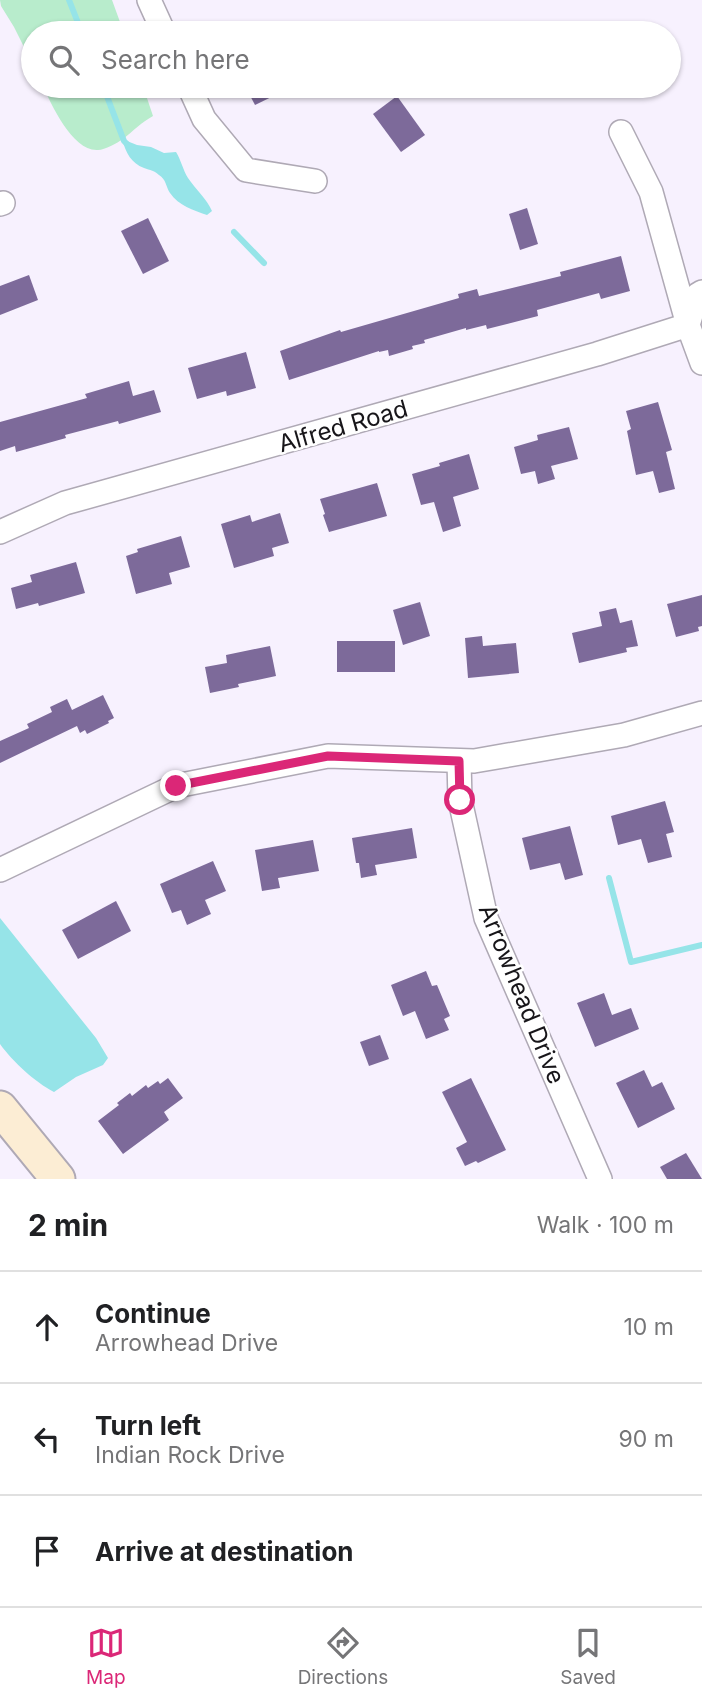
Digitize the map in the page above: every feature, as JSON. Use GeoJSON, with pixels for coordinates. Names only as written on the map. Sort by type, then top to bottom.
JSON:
{"type":"FeatureCollection","features":[{"type":"Feature","properties":{"kind":"main road"},"geometry":{"type":"LineString","coordinates":[[0,1108],[58,1179]]}},
{"type":"Feature","properties":{"kind":"street"},"geometry":{"type":"LineString","coordinates":[[149,0],[159,21]]}},
{"type":"Feature","properties":{"kind":"street"},"geometry":{"type":"LineString","coordinates":[[195,98],[204,118],[246,170],[315,181]]}},
{"type":"Feature","properties":{"kind":"street"},"geometry":{"type":"LineString","coordinates":[[621,132],[651,192],[688,325],[702,363]]}},
{"type":"Feature","properties":{"kind":"street"},"geometry":{"type":"LineString","coordinates":[[688,325],[697,295],[702,292]]}},
{"type":"Feature","properties":{"kind":"street","name":"Alfred Road"},"geometry":{"type":"LineString","coordinates":[[0,533],[65,503],[584,358],[688,325]]}},
{"type":"Feature","properties":{"kind":"street"},"geometry":{"type":"LineString","coordinates":[[1,871],[176,786],[328,756],[474,761],[624,735],[702,713]]}},
{"type":"Feature","properties":{"kind":"street","name":"Arrowhead Drive"},"geometry":{"type":"LineString","coordinates":[[459,761],[460,800],[486,918],[600,1179]]}},
{"type":"Feature","properties":{"kind":"green space"},"geometry":{"type":"Polygon","coordinates":[[[0,0],[112,0],[120,21],[21,21],[21,41],[0,0]]]}},
{"type":"Feature","properties":{"kind":"green space"},"geometry":{"type":"Polygon","coordinates":[[[48,98],[147,98],[153,116],[111,146],[101,150],[89,149],[72,135],[48,98]]]}},
{"type":"Feature","properties":{"kind":"water"},"geometry":{"type":"Polygon","coordinates":[[[122,139],[164,153],[176,152],[188,178],[212,211],[207,215],[178,201],[161,177],[132,160],[122,139]]]}},
{"type":"Feature","properties":{"kind":"water"},"geometry":{"type":"Polygon","coordinates":[[[0,918],[96,1038],[108,1058],[103,1065],[76,1077],[54,1092],[25,1071],[0,1044],[0,918]]]}},
{"type":"Feature","properties":{"kind":"building"},"geometry":{"type":"Polygon","coordinates":[[[251,98],[269,98],[255,105],[251,98]]]}},
{"type":"Feature","properties":{"kind":"building"},"geometry":{"type":"Polygon","coordinates":[[[394,98],[398,98],[425,135],[401,152],[373,114],[394,98]]]}},
{"type":"Feature","properties":{"kind":"building"},"geometry":{"type":"Polygon","coordinates":[[[527,208],[538,244],[520,250],[509,214],[527,208]]]}},
{"type":"Feature","properties":{"kind":"building"},"geometry":{"type":"Polygon","coordinates":[[[148,218],[169,261],[143,274],[121,231],[148,218]]]}},
{"type":"Feature","properties":{"kind":"building"},"geometry":{"type":"Polygon","coordinates":[[[621,256],[630,291],[601,299],[599,293],[537,310],[538,316],[487,329],[486,325],[466,328],[424,340],[425,343],[412,346],[413,349],[389,356],[388,350],[379,351],[289,380],[280,351],[340,330],[341,332],[459,298],[458,294],[477,289],[479,296],[561,276],[560,272],[621,256]]]}},
{"type":"Feature","properties":{"kind":"building"},"geometry":{"type":"Polygon","coordinates":[[[29,275],[38,300],[0,315],[0,286],[29,275]]]}},
{"type":"Feature","properties":{"kind":"building"},"geometry":{"type":"Polygon","coordinates":[[[246,352],[256,388],[227,396],[226,391],[197,399],[188,368],[246,352]]]}},
{"type":"Feature","properties":{"kind":"building"},"geometry":{"type":"Polygon","coordinates":[[[129,381],[133,396],[154,390],[161,412],[65,435],[66,438],[16,452],[15,446],[0,451],[0,422],[87,398],[85,394],[129,381]]]}},
{"type":"Feature","properties":{"kind":"building"},"geometry":{"type":"Polygon","coordinates":[[[658,402],[672,450],[666,452],[675,489],[659,493],[653,471],[636,475],[627,431],[631,429],[626,411],[658,402]]]}},
{"type":"Feature","properties":{"kind":"building"},"geometry":{"type":"Polygon","coordinates":[[[569,427],[578,459],[551,466],[555,479],[538,484],[535,471],[521,474],[514,447],[538,440],[537,435],[569,427]]]}},
{"type":"Feature","properties":{"kind":"building"},"geometry":{"type":"Polygon","coordinates":[[[469,454],[479,489],[453,497],[461,526],[443,532],[434,502],[421,505],[412,474],[469,454]]]}},
{"type":"Feature","properties":{"kind":"building"},"geometry":{"type":"Polygon","coordinates":[[[377,483],[387,516],[329,532],[320,499],[377,483]]]}},
{"type":"Feature","properties":{"kind":"building"},"geometry":{"type":"Polygon","coordinates":[[[280,513],[289,543],[272,548],[274,556],[234,568],[221,524],[250,515],[252,522],[280,513]]]}},
{"type":"Feature","properties":{"kind":"building"},"geometry":{"type":"Polygon","coordinates":[[[181,536],[190,567],[169,573],[172,584],[136,594],[126,556],[138,552],[137,549],[181,536]]]}},
{"type":"Feature","properties":{"kind":"building"},"geometry":{"type":"Polygon","coordinates":[[[76,562],[85,593],[39,606],[38,603],[16,609],[11,588],[32,582],[30,575],[76,562]]]}},
{"type":"Feature","properties":{"kind":"building"},"geometry":{"type":"Polygon","coordinates":[[[702,595],[702,626],[698,627],[699,631],[676,637],[667,604],[702,595]]]}},
{"type":"Feature","properties":{"kind":"building"},"geometry":{"type":"Polygon","coordinates":[[[420,602],[430,636],[403,645],[393,610],[420,602]]]}},
{"type":"Feature","properties":{"kind":"building"},"geometry":{"type":"Polygon","coordinates":[[[616,608],[620,623],[632,620],[638,646],[626,648],[627,652],[579,663],[572,633],[602,626],[599,612],[616,608]]]}},
{"type":"Feature","properties":{"kind":"building"},"geometry":{"type":"Polygon","coordinates":[[[482,636],[483,646],[516,643],[519,673],[468,678],[465,638],[482,636]]]}},
{"type":"Feature","properties":{"kind":"building"},"geometry":{"type":"Polygon","coordinates":[[[337,641],[395,641],[395,672],[337,672],[337,641]]]}},
{"type":"Feature","properties":{"kind":"building"},"geometry":{"type":"Polygon","coordinates":[[[270,646],[276,676],[210,693],[205,667],[227,663],[226,655],[270,646]]]}},
{"type":"Feature","properties":{"kind":"building"},"geometry":{"type":"Polygon","coordinates":[[[103,695],[114,718],[108,721],[109,723],[87,734],[85,730],[80,733],[77,726],[0,763],[0,741],[29,728],[27,724],[52,712],[50,707],[67,699],[72,710],[103,695]]]}},
{"type":"Feature","properties":{"kind":"building"},"geometry":{"type":"Polygon","coordinates":[[[665,801],[674,832],[666,834],[672,857],[648,863],[641,839],[618,845],[611,816],[665,801]]]}},
{"type":"Feature","properties":{"kind":"building"},"geometry":{"type":"Polygon","coordinates":[[[570,826],[583,875],[565,880],[560,863],[530,870],[522,838],[570,826]]]}},
{"type":"Feature","properties":{"kind":"building"},"geometry":{"type":"Polygon","coordinates":[[[412,828],[417,858],[375,865],[377,875],[361,878],[352,838],[412,828]]]}},
{"type":"Feature","properties":{"kind":"building"},"geometry":{"type":"Polygon","coordinates":[[[313,840],[319,871],[278,878],[280,888],[262,891],[255,850],[313,840]]]}},
{"type":"Feature","properties":{"kind":"building"},"geometry":{"type":"Polygon","coordinates":[[[213,861],[226,891],[205,900],[211,914],[187,925],[181,910],[172,913],[160,884],[213,861]]]}},
{"type":"Feature","properties":{"kind":"building"},"geometry":{"type":"Polygon","coordinates":[[[116,901],[131,931],[78,959],[62,930],[116,901]]]}},
{"type":"Feature","properties":{"kind":"building"},"geometry":{"type":"Polygon","coordinates":[[[426,971],[432,986],[437,985],[450,1016],[444,1019],[449,1030],[426,1039],[415,1011],[403,1016],[391,985],[426,971]]]}},
{"type":"Feature","properties":{"kind":"building"},"geometry":{"type":"Polygon","coordinates":[[[604,993],[612,1015],[631,1008],[639,1029],[595,1047],[577,1003],[604,993]]]}},
{"type":"Feature","properties":{"kind":"building"},"geometry":{"type":"Polygon","coordinates":[[[380,1035],[389,1059],[369,1066],[360,1042],[380,1035]]]}},
{"type":"Feature","properties":{"kind":"building"},"geometry":{"type":"Polygon","coordinates":[[[644,1070],[652,1087],[662,1082],[675,1109],[638,1128],[616,1083],[644,1070]]]}},
{"type":"Feature","properties":{"kind":"building"},"geometry":{"type":"Polygon","coordinates":[[[168,1078],[183,1098],[164,1112],[169,1120],[123,1154],[98,1121],[130,1093],[132,1096],[146,1085],[148,1088],[168,1078]]]}},
{"type":"Feature","properties":{"kind":"building"},"geometry":{"type":"Polygon","coordinates":[[[471,1078],[506,1150],[465,1166],[456,1148],[467,1142],[442,1092],[471,1078]]]}},
{"type":"Feature","properties":{"kind":"building"},"geometry":{"type":"Polygon","coordinates":[[[686,1153],[702,1179],[667,1179],[660,1167],[686,1153]]]}},
{"type":"Feature","properties":{"kind":"waterway"},"geometry":{"type":"LineString","coordinates":[[69,0],[77,21]]}},
{"type":"Feature","properties":{"kind":"waterway"},"geometry":{"type":"LineString","coordinates":[[108,98],[128,145]]}},
{"type":"Feature","properties":{"kind":"waterway"},"geometry":{"type":"LineString","coordinates":[[234,232],[264,263]]}},
{"type":"Feature","properties":{"kind":"waterway"},"geometry":{"type":"LineString","coordinates":[[609,878],[631,962],[702,945]]}},
{"type":"Feature","properties":{"kind":"route"},"geometry":{"type":"LineString","coordinates":[[176,786],[328,756],[459,761],[460,800]]}}]}
